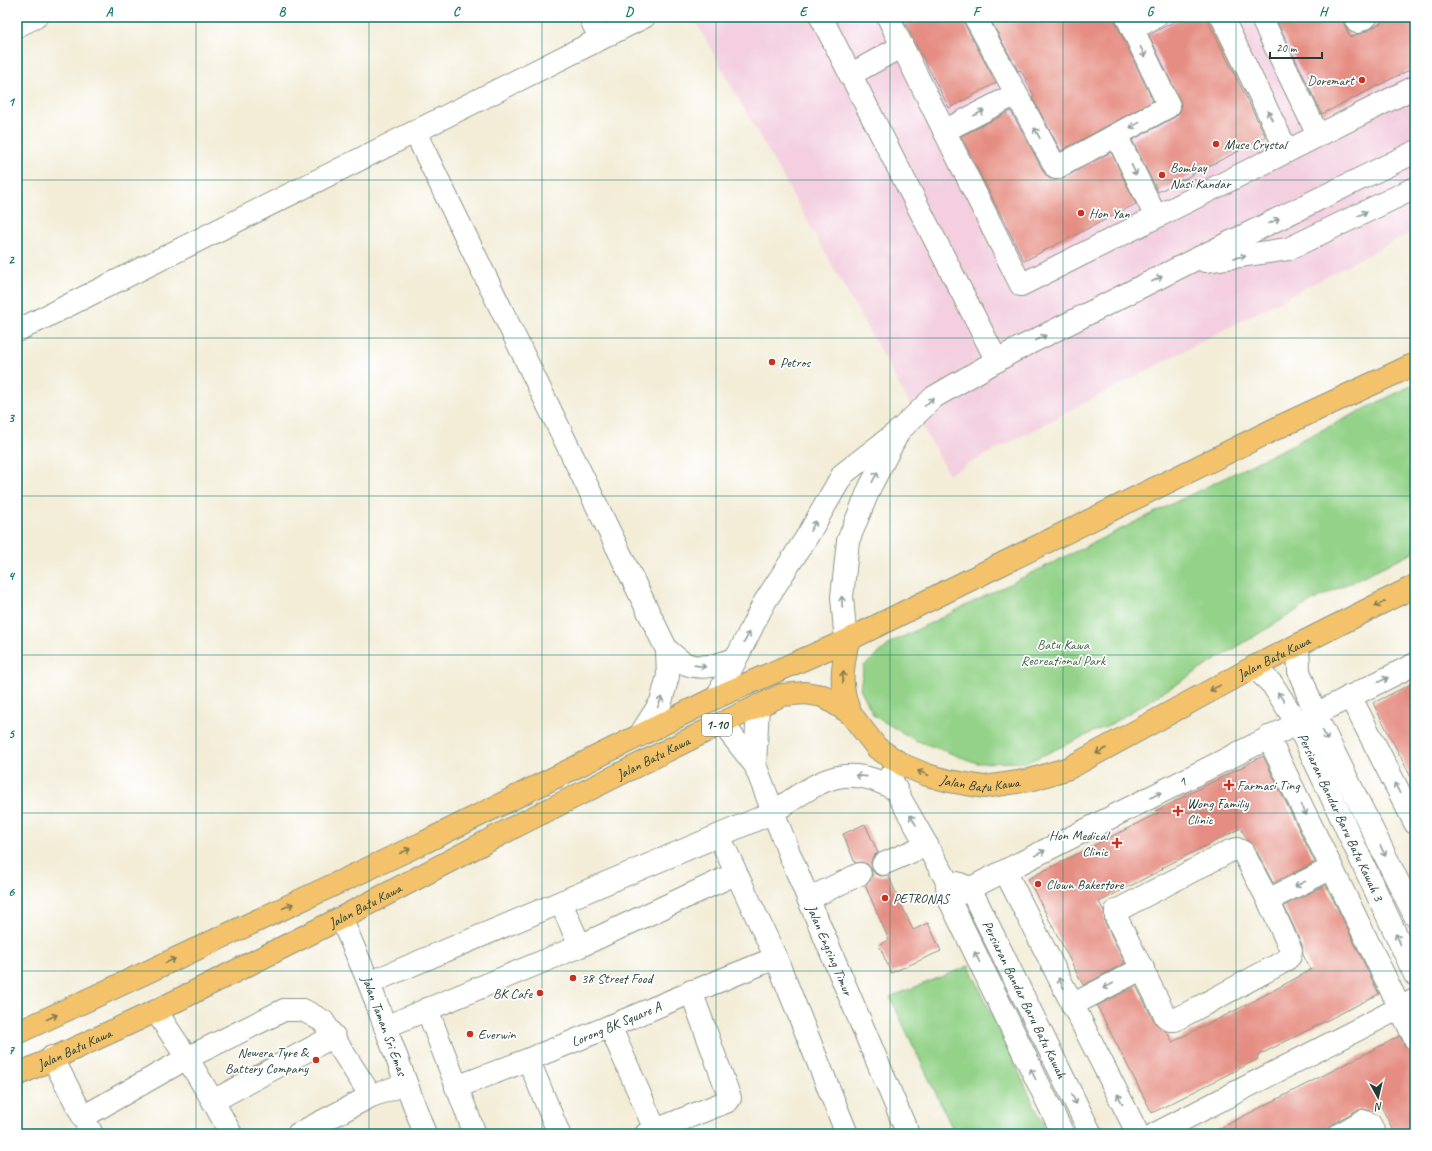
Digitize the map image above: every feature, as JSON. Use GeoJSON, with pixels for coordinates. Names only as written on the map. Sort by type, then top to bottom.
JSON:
{"type":"FeatureCollection","features":[{"type":"Feature","properties":{"kind":"highway","name":"Jalan Batu Kawa"},"geometry":{"type":"LineString","coordinates":[[17,1033],[418,845],[717,697],[848,640],[1281,426],[1415,364]]}},
{"type":"Feature","properties":{"kind":"highway","name":"Jalan Batu Kawa"},"geometry":{"type":"LineString","coordinates":[[17,1075],[52,1057],[156,1011],[341,918],[520,824],[722,722],[782,695],[805,693],[823,696],[850,713],[878,748],[903,765],[927,775],[949,781],[984,787],[1030,780],[1069,768],[1254,667],[1415,586]]}},
{"type":"Feature","properties":{"kind":"highway"},"geometry":{"type":"LineString","coordinates":[[848,640],[842,676],[844,696],[850,713]]}},
{"type":"Feature","properties":{"kind":"street"},"geometry":{"type":"LineString","coordinates":[[17,26],[36,17]]}},
{"type":"Feature","properties":{"kind":"street"},"geometry":{"type":"LineString","coordinates":[[590,17],[600,39]]}},
{"type":"Feature","properties":{"kind":"street"},"geometry":{"type":"LineString","coordinates":[[17,331],[644,17]]}},
{"type":"Feature","properties":{"kind":"street"},"geometry":{"type":"LineString","coordinates":[[821,17],[997,361]]}},
{"type":"Feature","properties":{"kind":"street"},"geometry":{"type":"LineString","coordinates":[[888,17],[1021,285],[1415,87]]}},
{"type":"Feature","properties":{"kind":"street"},"geometry":{"type":"LineString","coordinates":[[975,17],[1056,168],[1169,106],[1129,22],[1155,17]]}},
{"type":"Feature","properties":{"kind":"street"},"geometry":{"type":"LineString","coordinates":[[1222,17],[1286,151]]}},
{"type":"Feature","properties":{"kind":"street"},"geometry":{"type":"LineString","coordinates":[[1261,17],[1318,135]]}},
{"type":"Feature","properties":{"kind":"street"},"geometry":{"type":"LineString","coordinates":[[1354,17],[1357,22],[1366,17]]}},
{"type":"Feature","properties":{"kind":"street"},"geometry":{"type":"LineString","coordinates":[[850,75],[902,46]]}},
{"type":"Feature","properties":{"kind":"street"},"geometry":{"type":"LineString","coordinates":[[944,131],[1016,94]]}},
{"type":"Feature","properties":{"kind":"street"},"geometry":{"type":"LineString","coordinates":[[415,132],[667,650],[668,676],[661,702],[640,735]]}},
{"type":"Feature","properties":{"kind":"street"},"geometry":{"type":"LineString","coordinates":[[1116,135],[1156,217]]}},
{"type":"Feature","properties":{"kind":"street"},"geometry":{"type":"LineString","coordinates":[[717,697],[764,603],[808,535],[843,474],[901,429],[934,397],[997,361],[1188,263],[1415,152]]}},
{"type":"Feature","properties":{"kind":"street"},"geometry":{"type":"LineString","coordinates":[[1188,263],[1288,249],[1415,188]]}},
{"type":"Feature","properties":{"kind":"street"},"geometry":{"type":"LineString","coordinates":[[848,640],[845,631],[842,597],[848,541],[870,486],[901,429]]}},
{"type":"Feature","properties":{"kind":"street","name":"Persiaran Bandar Baru Batu Kawah 3"},"geometry":{"type":"LineString","coordinates":[[1298,645],[1299,671],[1306,719],[1415,975]]}},
{"type":"Feature","properties":{"kind":"street"},"geometry":{"type":"LineString","coordinates":[[667,650],[686,664],[718,666],[736,658]]}},
{"type":"Feature","properties":{"kind":"street","name":"1"},"geometry":{"type":"LineString","coordinates":[[947,889],[970,888],[1415,664]]}},
{"type":"Feature","properties":{"kind":"street","name":"Persiaran Bandar Baru Batu Kawah 3"},"geometry":{"type":"LineString","coordinates":[[1254,667],[1306,719],[1415,916]]}},
{"type":"Feature","properties":{"kind":"street"},"geometry":{"type":"LineString","coordinates":[[1350,696],[1415,823]]}},
{"type":"Feature","properties":{"kind":"street","name":"Jalan Engsing Timur"},"geometry":{"type":"LineString","coordinates":[[754,765],[758,706]]}},
{"type":"Feature","properties":{"kind":"street","name":"Jalan Engsing Timur"},"geometry":{"type":"LineString","coordinates":[[722,722],[754,765],[772,813],[902,1132]]}},
{"type":"Feature","properties":{"kind":"street"},"geometry":{"type":"LineString","coordinates":[[1268,737],[1332,868],[1407,1004],[1415,1039]]}},
{"type":"Feature","properties":{"kind":"street","name":"Persiaran Bandar Baru Batu Kawah"},"geometry":{"type":"LineString","coordinates":[[878,748],[896,790],[927,845],[1063,1134]]}},
{"type":"Feature","properties":{"kind":"street"},"geometry":{"type":"LineString","coordinates":[[369,983],[772,813],[825,780],[846,775],[872,778],[896,790]]}},
{"type":"Feature","properties":{"kind":"street"},"geometry":{"type":"LineString","coordinates":[[719,836],[735,874],[776,958],[847,1134]]}},
{"type":"Feature","properties":{"kind":"street"},"geometry":{"type":"LineString","coordinates":[[883,864],[927,845]]}},
{"type":"Feature","properties":{"kind":"street"},"geometry":{"type":"LineString","coordinates":[[1237,849],[1243,852],[1268,900],[1290,950],[1290,956],[1285,961],[1250,981],[1175,1020],[1166,1018],[1143,968],[1116,917],[1118,908],[1230,851],[1237,849]]}},
{"type":"Feature","properties":{"kind":"street"},"geometry":{"type":"LineString","coordinates":[[1268,900],[1332,868]]}},
{"type":"Feature","properties":{"kind":"street"},"geometry":{"type":"LineString","coordinates":[[1005,871],[1138,1134]]}},
{"type":"Feature","properties":{"kind":"street"},"geometry":{"type":"LineString","coordinates":[[385,1027],[580,946],[735,874]]}},
{"type":"Feature","properties":{"kind":"street"},"geometry":{"type":"LineString","coordinates":[[808,899],[860,874]]}},
{"type":"Feature","properties":{"kind":"street","name":"Persiaran Bandar Baru Batu Kawah"},"geometry":{"type":"LineString","coordinates":[[970,888],[1092,1134]]}},
{"type":"Feature","properties":{"kind":"street"},"geometry":{"type":"LineString","coordinates":[[561,903],[580,946]]}},
{"type":"Feature","properties":{"kind":"street","name":"Jalan Taman Sri Emas"},"geometry":{"type":"LineString","coordinates":[[341,918],[369,983],[425,1134]]}},
{"type":"Feature","properties":{"kind":"street","name":"Lorong BK Square A"},"geometry":{"type":"LineString","coordinates":[[456,1087],[529,1061],[691,991],[776,958]]}},
{"type":"Feature","properties":{"kind":"street"},"geometry":{"type":"LineString","coordinates":[[1072,1005],[1143,968]]}},
{"type":"Feature","properties":{"kind":"street"},"geometry":{"type":"LineString","coordinates":[[610,1026],[653,1133],[728,1101],[730,1098],[691,991]]}},
{"type":"Feature","properties":{"kind":"street"},"geometry":{"type":"LineString","coordinates":[[1155,1134],[1407,1004]]}},
{"type":"Feature","properties":{"kind":"street"},"geometry":{"type":"LineString","coordinates":[[426,1009],[475,1134]]}},
{"type":"Feature","properties":{"kind":"street"},"geometry":{"type":"LineString","coordinates":[[52,1057],[87,1126],[187,1058],[284,1010],[303,1010],[323,1021],[371,1096]]}},
{"type":"Feature","properties":{"kind":"street"},"geometry":{"type":"LineString","coordinates":[[156,1011],[213,1101],[230,1134]]}},
{"type":"Feature","properties":{"kind":"street"},"geometry":{"type":"LineString","coordinates":[[213,1101],[334,1036]]}},
{"type":"Feature","properties":{"kind":"street"},"geometry":{"type":"LineString","coordinates":[[529,1061],[559,1134]]}},
{"type":"Feature","properties":{"kind":"street"},"geometry":{"type":"LineString","coordinates":[[298,1134],[371,1096],[406,1084]]}},
{"type":"Feature","properties":{"kind":"street"},"geometry":{"type":"LineString","coordinates":[[1340,1134],[1363,1121],[1370,1124],[1375,1134]]}},
{"type":"Feature","properties":{"kind":"shaded area"},"geometry":{"type":"Polygon","coordinates":[[[693,17],[1415,17],[1415,230],[949,474],[693,17]]]}},
{"type":"Feature","properties":{"kind":"green space","name":"Batu Kawa Recreational Park"},"geometry":{"type":"Polygon","coordinates":[[[1415,384],[1415,551],[1314,600],[1111,724],[1028,762],[977,763],[915,740],[874,716],[860,688],[864,666],[892,642],[1415,384]]]}},
{"type":"Feature","properties":{"kind":"green space"},"geometry":{"type":"Polygon","coordinates":[[[969,966],[1048,1134],[955,1134],[890,997],[969,966]]]}},
{"type":"Feature","properties":{"kind":"building"},"geometry":{"type":"Polygon","coordinates":[[[902,17],[963,17],[964,23],[996,83],[949,108],[902,17]]]}},
{"type":"Feature","properties":{"kind":"building"},"geometry":{"type":"Polygon","coordinates":[[[995,17],[1113,17],[1153,101],[1061,151],[1032,97],[1034,96],[1021,70],[1018,71],[990,19],[995,17]]]}},
{"type":"Feature","properties":{"kind":"building"},"geometry":{"type":"Polygon","coordinates":[[[1183,17],[1206,17],[1266,137],[1158,192],[1132,140],[1175,117],[1180,112],[1180,101],[1149,35],[1183,17]]]}},
{"type":"Feature","properties":{"kind":"building"},"geometry":{"type":"Polygon","coordinates":[[[1275,17],[1341,17],[1350,37],[1363,33],[1391,17],[1415,17],[1415,67],[1322,114],[1275,17]]]}},
{"type":"Feature","properties":{"kind":"building"},"geometry":{"type":"Polygon","coordinates":[[[1011,111],[1045,174],[1049,178],[1055,180],[1062,179],[1111,152],[1136,204],[1024,261],[961,136],[1011,111]]]}},
{"type":"Feature","properties":{"kind":"building"},"geometry":{"type":"Polygon","coordinates":[[[1415,682],[1415,785],[1373,703],[1415,682]]]}},
{"type":"Feature","properties":{"kind":"building"},"geometry":{"type":"Polygon","coordinates":[[[1263,756],[1315,862],[1273,883],[1254,846],[1247,840],[1241,828],[1162,868],[1163,869],[1099,902],[1104,911],[1105,923],[1125,963],[1083,985],[1028,879],[1158,813],[1156,811],[1263,756]]]}},
{"type":"Feature","properties":{"kind":"building","name":"PETRONAS"},"geometry":{"type":"Polygon","coordinates":[[[865,824],[878,853],[873,856],[871,862],[872,869],[875,874],[881,876],[888,875],[913,930],[928,923],[941,951],[891,973],[879,945],[889,940],[865,885],[870,881],[872,875],[871,869],[867,864],[861,862],[855,863],[843,834],[865,824]]]}},
{"type":"Feature","properties":{"kind":"building"},"geometry":{"type":"Polygon","coordinates":[[[1326,885],[1379,994],[1257,1056],[1258,1059],[1152,1113],[1097,1006],[1136,986],[1155,1023],[1167,1032],[1172,1042],[1250,1003],[1311,970],[1303,955],[1302,945],[1284,906],[1326,885]]]}},
{"type":"Feature","properties":{"kind":"building"},"geometry":{"type":"Polygon","coordinates":[[[1400,1036],[1404,1045],[1413,1051],[1415,1055],[1415,1134],[1395,1134],[1381,1106],[1371,1111],[1363,1109],[1357,1110],[1334,1123],[1325,1134],[1209,1134],[1400,1036]]]}},
{"type":"Feature","properties":{"kind":"place","name":"Doremart"},"geometry":{"type":"Point","coordinates":[1362,80]}},
{"type":"Feature","properties":{"kind":"place","name":"Muse Crystal"},"geometry":{"type":"Point","coordinates":[1216,144]}},
{"type":"Feature","properties":{"kind":"place","name":"Bombay Nasi Kandar"},"geometry":{"type":"Point","coordinates":[1162,175]}},
{"type":"Feature","properties":{"kind":"place","name":"Hon Yan"},"geometry":{"type":"Point","coordinates":[1081,213]}},
{"type":"Feature","properties":{"kind":"place","name":"Petros"},"geometry":{"type":"Point","coordinates":[772,362]}},
{"type":"Feature","properties":{"kind":"place","name":"Farmasi Ting"},"geometry":{"type":"Point","coordinates":[1229,785]}},
{"type":"Feature","properties":{"kind":"place","name":"Wong Familiy Clinic"},"geometry":{"type":"Point","coordinates":[1178,811]}},
{"type":"Feature","properties":{"kind":"place","name":"Hon Medical Clinic"},"geometry":{"type":"Point","coordinates":[1117,843]}},
{"type":"Feature","properties":{"kind":"place","name":"Clown Bakestore"},"geometry":{"type":"Point","coordinates":[1038,884]}},
{"type":"Feature","properties":{"kind":"place","name":"PETRONAS"},"geometry":{"type":"Point","coordinates":[885,898]}},
{"type":"Feature","properties":{"kind":"place","name":"38 Street Food"},"geometry":{"type":"Point","coordinates":[573,978]}},
{"type":"Feature","properties":{"kind":"place","name":"BK Cafe"},"geometry":{"type":"Point","coordinates":[540,993]}},
{"type":"Feature","properties":{"kind":"place","name":"Everwin"},"geometry":{"type":"Point","coordinates":[470,1034]}},
{"type":"Feature","properties":{"kind":"place","name":"Newera Tyre & Battery Company"},"geometry":{"type":"Point","coordinates":[316,1060]}}]}
